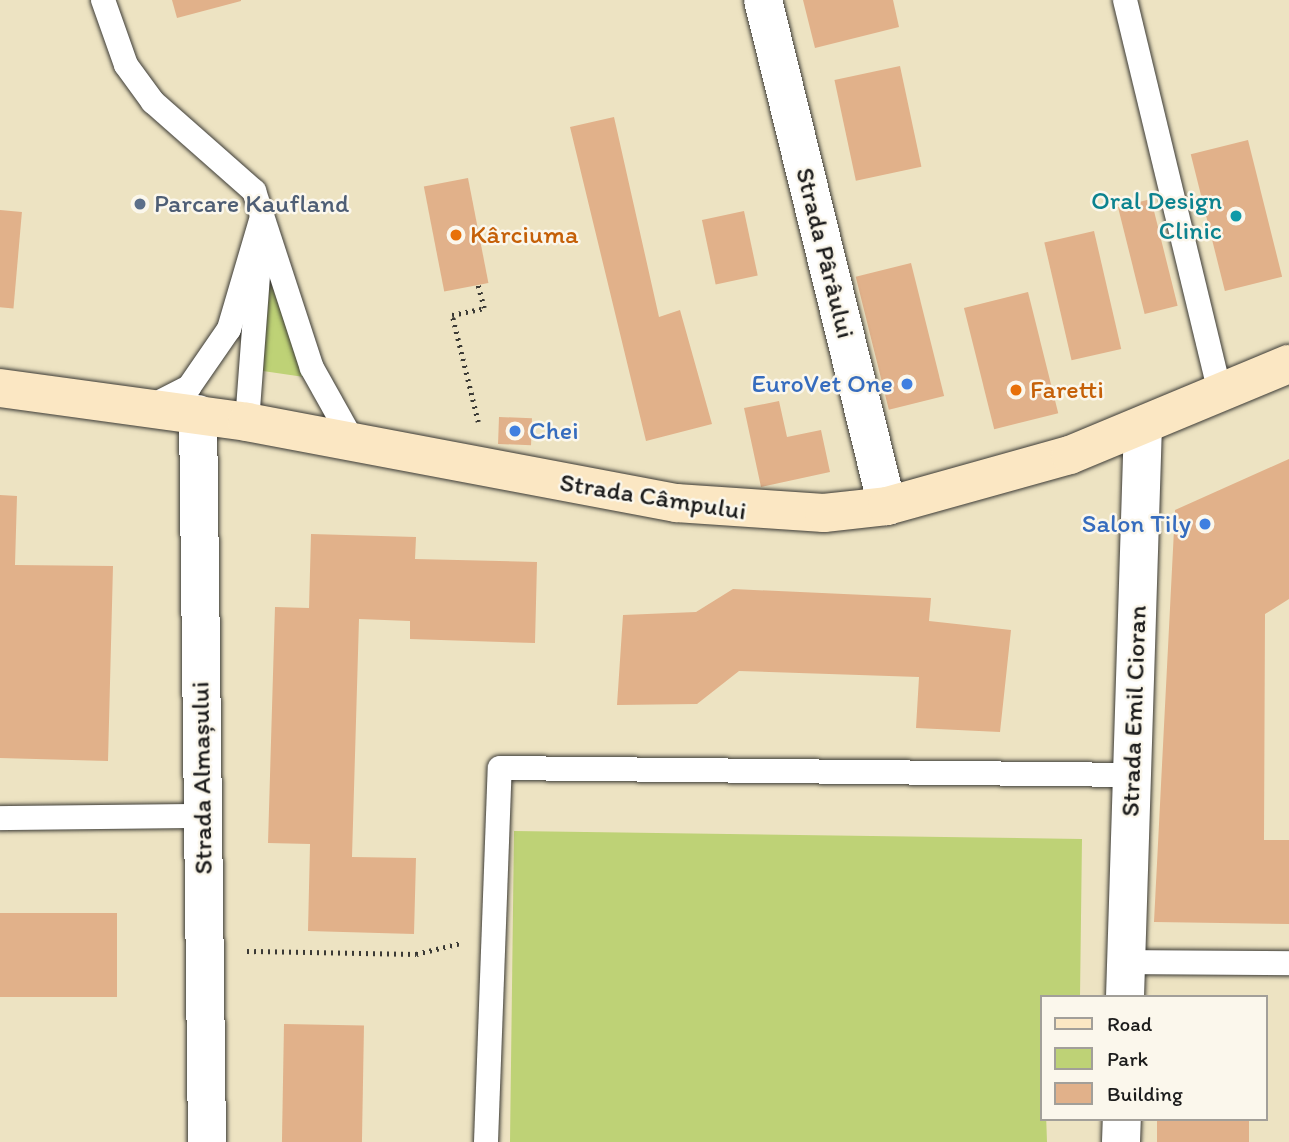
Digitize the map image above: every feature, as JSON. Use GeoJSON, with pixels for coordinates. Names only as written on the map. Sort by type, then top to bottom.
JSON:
{"type":"FeatureCollection","features":[{"type":"Feature","properties":{"kind":"main road","name":"Strada Câmpului"},"geometry":{"type":"LineString","coordinates":[[0,388],[247,422],[676,503],[765,514],[887,506],[1070,455],[1289,364]]}},
{"type":"Feature","properties":{"kind":"street","name":"Strada Pârâului"},"geometry":{"type":"LineString","coordinates":[[763,0],[887,506]]}},
{"type":"Feature","properties":{"kind":"street","name":"Strada Almașului"},"geometry":{"type":"LineString","coordinates":[[198,414],[207,1142]]}},
{"type":"Feature","properties":{"kind":"street","name":"Strada Emil Cioran"},"geometry":{"type":"LineString","coordinates":[[1126,979],[1143,425]]}},
{"type":"Feature","properties":{"kind":"street"},"geometry":{"type":"LineString","coordinates":[[1121,1142],[1122,1121]]}},
{"type":"Feature","properties":{"kind":"lane"},"geometry":{"type":"LineString","coordinates":[[103,0],[126,65],[153,102],[254,191],[312,368],[354,443]]}},
{"type":"Feature","properties":{"kind":"lane"},"geometry":{"type":"LineString","coordinates":[[1125,0],[1220,393]]}},
{"type":"Feature","properties":{"kind":"lane"},"geometry":{"type":"LineString","coordinates":[[150,408],[189,387],[229,329],[262,217]]}},
{"type":"Feature","properties":{"kind":"lane"},"geometry":{"type":"LineString","coordinates":[[247,422],[262,217]]}},
{"type":"Feature","properties":{"kind":"lane"},"geometry":{"type":"LineString","coordinates":[[486,1142],[500,768],[1133,775]]}},
{"type":"Feature","properties":{"kind":"lane"},"geometry":{"type":"LineString","coordinates":[[0,818],[202,816]]}},
{"type":"Feature","properties":{"kind":"lane"},"geometry":{"type":"LineString","coordinates":[[1126,979],[1289,963]]}},
{"type":"Feature","properties":{"kind":"path"},"geometry":{"type":"LineString","coordinates":[[478,285],[484,308],[452,315],[480,429]]}},
{"type":"Feature","properties":{"kind":"path"},"geometry":{"type":"LineString","coordinates":[[204,950],[416,954],[460,944],[494,922]]}},
{"type":"Feature","properties":{"kind":"green space"},"geometry":{"type":"Polygon","coordinates":[[[270,281],[304,377],[263,371],[270,281]]]}},
{"type":"Feature","properties":{"kind":"green space"},"geometry":{"type":"Polygon","coordinates":[[[514,831],[1082,839],[1080,995],[1040,995],[1040,1121],[1046,1121],[1047,1142],[510,1142],[514,831]]]}},
{"type":"Feature","properties":{"kind":"building"},"geometry":{"type":"Polygon","coordinates":[[[172,0],[241,0],[241,1],[177,18],[172,0]]]}},
{"type":"Feature","properties":{"kind":"building"},"geometry":{"type":"Polygon","coordinates":[[[803,0],[893,0],[899,27],[815,48],[803,0]]]}},
{"type":"Feature","properties":{"kind":"building"},"geometry":{"type":"Polygon","coordinates":[[[900,66],[921,167],[856,181],[834,80],[900,66]]]}},
{"type":"Feature","properties":{"kind":"building"},"geometry":{"type":"Polygon","coordinates":[[[614,117],[659,317],[680,310],[712,424],[646,441],[570,127],[614,117]]]}},
{"type":"Feature","properties":{"kind":"building","name":"Oral Design Clinic"},"geometry":{"type":"Polygon","coordinates":[[[1248,140],[1282,277],[1225,291],[1191,154],[1248,140]]]}},
{"type":"Feature","properties":{"kind":"building","name":"Kârciuma"},"geometry":{"type":"Polygon","coordinates":[[[468,178],[488,283],[444,292],[424,187],[468,178]]]}},
{"type":"Feature","properties":{"kind":"building"},"geometry":{"type":"Polygon","coordinates":[[[1151,199],[1178,306],[1145,314],[1118,207],[1151,199]]]}},
{"type":"Feature","properties":{"kind":"building"},"geometry":{"type":"Polygon","coordinates":[[[0,210],[22,212],[13,309],[0,307],[0,210]]]}},
{"type":"Feature","properties":{"kind":"building"},"geometry":{"type":"Polygon","coordinates":[[[744,211],[758,276],[716,284],[702,220],[744,211]]]}},
{"type":"Feature","properties":{"kind":"building"},"geometry":{"type":"Polygon","coordinates":[[[1094,231],[1121,349],[1072,360],[1044,242],[1094,231]]]}},
{"type":"Feature","properties":{"kind":"building"},"geometry":{"type":"Polygon","coordinates":[[[911,263],[944,396],[889,410],[856,277],[911,263]]]}},
{"type":"Feature","properties":{"kind":"building"},"geometry":{"type":"Polygon","coordinates":[[[1028,292],[1058,413],[994,429],[964,308],[1028,292]]]}},
{"type":"Feature","properties":{"kind":"building"},"geometry":{"type":"Polygon","coordinates":[[[779,401],[787,437],[821,430],[830,472],[761,487],[744,408],[779,401]]]}},
{"type":"Feature","properties":{"kind":"building","name":"Chei"},"geometry":{"type":"Polygon","coordinates":[[[499,417],[532,418],[531,445],[498,444],[499,417]]]}},
{"type":"Feature","properties":{"kind":"building"},"geometry":{"type":"Polygon","coordinates":[[[1289,459],[1289,599],[1265,614],[1264,840],[1289,840],[1289,924],[1154,922],[1175,510],[1289,459]]]}},
{"type":"Feature","properties":{"kind":"building"},"geometry":{"type":"Polygon","coordinates":[[[0,495],[17,496],[15,565],[113,566],[108,761],[0,758],[0,495]]]}},
{"type":"Feature","properties":{"kind":"building"},"geometry":{"type":"Polygon","coordinates":[[[311,534],[416,537],[415,559],[537,562],[535,643],[410,639],[410,621],[359,619],[352,857],[416,858],[414,934],[308,931],[310,844],[268,843],[275,607],[309,608],[311,534]]]}},
{"type":"Feature","properties":{"kind":"building"},"geometry":{"type":"Polygon","coordinates":[[[733,589],[931,598],[929,621],[1011,630],[1000,732],[916,728],[919,677],[739,671],[697,704],[617,705],[623,615],[696,612],[733,589]]]}},
{"type":"Feature","properties":{"kind":"building"},"geometry":{"type":"Polygon","coordinates":[[[0,913],[117,913],[117,997],[0,997],[0,913]]]}},
{"type":"Feature","properties":{"kind":"building"},"geometry":{"type":"Polygon","coordinates":[[[284,1024],[364,1025],[362,1142],[282,1142],[284,1024]]]}},
{"type":"Feature","properties":{"kind":"building"},"geometry":{"type":"Polygon","coordinates":[[[1157,1121],[1249,1121],[1249,1142],[1157,1142],[1157,1121]]]}},
{"type":"Feature","properties":{"kind":"place","name":"Parcare Kaufland"},"geometry":{"type":"Point","coordinates":[140,204]}},
{"type":"Feature","properties":{"kind":"place","name":"Oral Design Clinic"},"geometry":{"type":"Point","coordinates":[1236,216]}},
{"type":"Feature","properties":{"kind":"place","name":"Kârciuma"},"geometry":{"type":"Point","coordinates":[456,235]}},
{"type":"Feature","properties":{"kind":"place","name":"EuroVet One"},"geometry":{"type":"Point","coordinates":[907,384]}},
{"type":"Feature","properties":{"kind":"place","name":"Faretti"},"geometry":{"type":"Point","coordinates":[1016,390]}},
{"type":"Feature","properties":{"kind":"place","name":"Chei"},"geometry":{"type":"Point","coordinates":[515,431]}},
{"type":"Feature","properties":{"kind":"place","name":"Salon Tily"},"geometry":{"type":"Point","coordinates":[1205,524]}}]}
